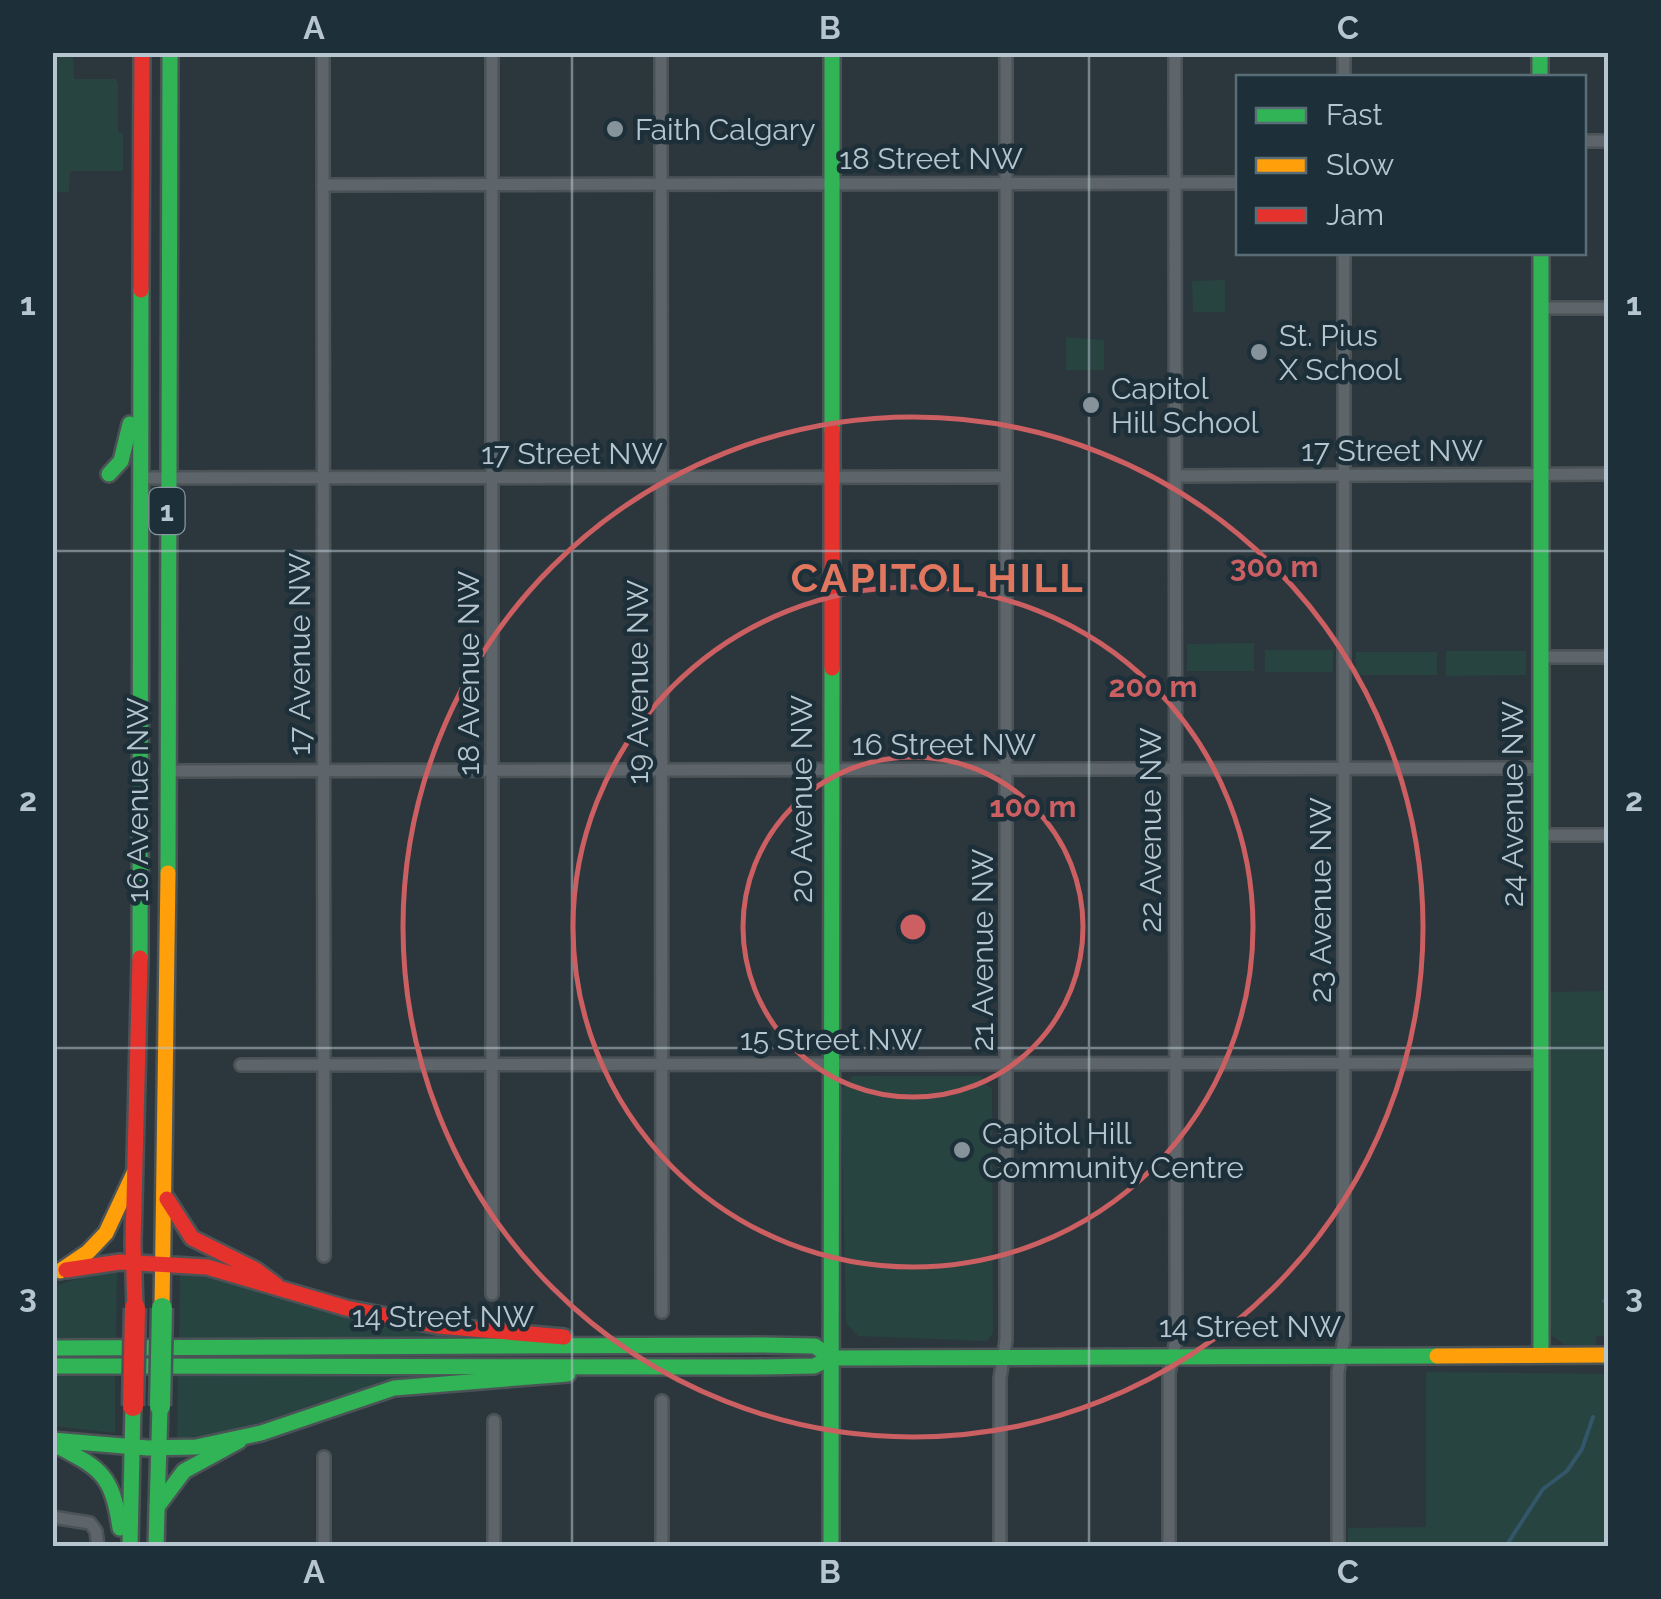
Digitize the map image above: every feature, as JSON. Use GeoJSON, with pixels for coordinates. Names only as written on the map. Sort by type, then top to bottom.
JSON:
{"type":"FeatureCollection","features":[{"type":"Feature","properties":{"kind":"main road","name":"16 Avenue NW"},"geometry":{"type":"LineString","coordinates":[[156,1546],[166,1198],[170,52]]}},
{"type":"Feature","properties":{"kind":"main road","name":"20 Avenue NW"},"geometry":{"type":"LineString","coordinates":[[831,1546],[832,52]]}},
{"type":"Feature","properties":{"kind":"main road","name":"16 Avenue NW"},"geometry":{"type":"LineString","coordinates":[[128,1546],[140,980],[142,54]]}},
{"type":"Feature","properties":{"kind":"main road","name":"24 Avenue NW"},"geometry":{"type":"LineString","coordinates":[[1541,255],[1541,1355]]}},
{"type":"Feature","properties":{"kind":"main road"},"geometry":{"type":"LineString","coordinates":[[108,474],[121,461],[139,394]]}},
{"type":"Feature","properties":{"kind":"main road"},"geometry":{"type":"LineString","coordinates":[[56,1273],[103,1237],[121,1192],[135,1171]]}},
{"type":"Feature","properties":{"kind":"main road"},"geometry":{"type":"LineString","coordinates":[[166,1198],[192,1238],[256,1270],[276,1285]]}},
{"type":"Feature","properties":{"kind":"main road"},"geometry":{"type":"LineString","coordinates":[[56,1273],[134,1262],[207,1267],[346,1308],[632,1356]]}},
{"type":"Feature","properties":{"kind":"main road","name":"14 Street NW"},"geometry":{"type":"LineString","coordinates":[[52,1366],[632,1356],[814,1346],[831,1358],[1608,1355]]}},
{"type":"Feature","properties":{"kind":"main road","name":"14 Street NW"},"geometry":{"type":"LineString","coordinates":[[52,1348],[632,1356]]}},
{"type":"Feature","properties":{"kind":"main road"},"geometry":{"type":"LineString","coordinates":[[156,1508],[184,1471],[239,1440],[338,1403],[390,1389],[545,1377],[632,1356]]}},
{"type":"Feature","properties":{"kind":"main road"},"geometry":{"type":"LineString","coordinates":[[52,1442],[160,1447],[239,1440]]}},
{"type":"Feature","properties":{"kind":"main road"},"geometry":{"type":"LineString","coordinates":[[52,1442],[100,1469],[116,1499],[118,1526],[128,1546]]}},
{"type":"Feature","properties":{"kind":"street","name":"17 Avenue NW"},"geometry":{"type":"LineString","coordinates":[[323,52],[324,1256]]}},
{"type":"Feature","properties":{"kind":"street","name":"18 Avenue NW"},"geometry":{"type":"LineString","coordinates":[[492,52],[492,1294]]}},
{"type":"Feature","properties":{"kind":"street","name":"19 Avenue NW"},"geometry":{"type":"LineString","coordinates":[[661,52],[662,1312]]}},
{"type":"Feature","properties":{"kind":"street","name":"21 Avenue NW"},"geometry":{"type":"LineString","coordinates":[[1000,1546],[1007,1064],[1006,52]]}},
{"type":"Feature","properties":{"kind":"street","name":"22 Avenue NW"},"geometry":{"type":"LineString","coordinates":[[1169,1546],[1169,1372],[1176,1340],[1175,52]]}},
{"type":"Feature","properties":{"kind":"street","name":"18 Street NW"},"geometry":{"type":"LineString","coordinates":[[323,185],[1236,182]]}},
{"type":"Feature","properties":{"kind":"street","name":"23 Avenue NW"},"geometry":{"type":"LineString","coordinates":[[1338,1546],[1338,1372],[1344,1339],[1344,255]]}},
{"type":"Feature","properties":{"kind":"street"},"geometry":{"type":"LineString","coordinates":[[1541,308],[1608,308]]}},
{"type":"Feature","properties":{"kind":"street","name":"17 Street NW"},"geometry":{"type":"LineString","coordinates":[[1176,476],[1608,474]]}},
{"type":"Feature","properties":{"kind":"street","name":"17 Street NW"},"geometry":{"type":"LineString","coordinates":[[139,478],[1006,477]]}},
{"type":"Feature","properties":{"kind":"street"},"geometry":{"type":"LineString","coordinates":[[1542,657],[1608,657]]}},
{"type":"Feature","properties":{"kind":"street","name":"16 Street NW"},"geometry":{"type":"LineString","coordinates":[[166,772],[1542,768]]}},
{"type":"Feature","properties":{"kind":"street"},"geometry":{"type":"LineString","coordinates":[[1542,836],[1608,835]]}},
{"type":"Feature","properties":{"kind":"street","name":"15 Street NW"},"geometry":{"type":"LineString","coordinates":[[241,1065],[1541,1063]]}},
{"type":"Feature","properties":{"kind":"street"},"geometry":{"type":"LineString","coordinates":[[662,1400],[662,1546]]}},
{"type":"Feature","properties":{"kind":"street"},"geometry":{"type":"LineString","coordinates":[[494,1420],[494,1546]]}},
{"type":"Feature","properties":{"kind":"street"},"geometry":{"type":"LineString","coordinates":[[324,1458],[324,1546]]}},
{"type":"Feature","properties":{"kind":"street"},"geometry":{"type":"LineString","coordinates":[[52,1517],[90,1523],[98,1546]]}},
{"type":"Feature","properties":{"kind":"green space"},"geometry":{"type":"Polygon","coordinates":[[[53,52],[73,53],[74,79],[116,79],[118,84],[123,171],[70,171],[69,192],[53,192],[53,52]]]}},
{"type":"Feature","properties":{"kind":"green space"},"geometry":{"type":"Polygon","coordinates":[[[1225,280],[1225,312],[1193,312],[1192,281],[1225,280]]]}},
{"type":"Feature","properties":{"kind":"green space"},"geometry":{"type":"Polygon","coordinates":[[[1066,337],[1104,340],[1104,370],[1066,370],[1066,337]]]}},
{"type":"Feature","properties":{"kind":"green space"},"geometry":{"type":"Polygon","coordinates":[[[1254,643],[1254,671],[1187,671],[1187,644],[1254,643]]]}},
{"type":"Feature","properties":{"kind":"green space"},"geometry":{"type":"Polygon","coordinates":[[[1265,650],[1333,650],[1333,672],[1265,672],[1265,650]]]}},
{"type":"Feature","properties":{"kind":"green space"},"geometry":{"type":"Polygon","coordinates":[[[1446,651],[1526,651],[1526,675],[1446,676],[1446,651]]]}},
{"type":"Feature","properties":{"kind":"green space"},"geometry":{"type":"Polygon","coordinates":[[[1356,652],[1437,652],[1437,675],[1356,675],[1356,652]]]}},
{"type":"Feature","properties":{"kind":"green space"},"geometry":{"type":"Polygon","coordinates":[[[1608,991],[1608,1336],[1596,1336],[1596,1345],[1565,1345],[1547,1332],[1549,992],[1608,991]]]}},
{"type":"Feature","properties":{"kind":"green space"},"geometry":{"type":"Polygon","coordinates":[[[853,1076],[981,1076],[984,1084],[992,1088],[993,1333],[987,1341],[858,1336],[846,1323],[841,1090],[853,1076]]]}},
{"type":"Feature","properties":{"kind":"green space"},"geometry":{"type":"Polygon","coordinates":[[[117,1272],[116,1339],[53,1340],[53,1287],[86,1276],[117,1272]]]}},
{"type":"Feature","properties":{"kind":"green space"},"geometry":{"type":"Polygon","coordinates":[[[180,1274],[211,1277],[271,1295],[455,1331],[455,1337],[179,1339],[180,1274]]]}},
{"type":"Feature","properties":{"kind":"green space"},"geometry":{"type":"Polygon","coordinates":[[[1426,1372],[1608,1374],[1608,1546],[1348,1546],[1348,1528],[1426,1527],[1426,1372]]]}},
{"type":"Feature","properties":{"kind":"green space"},"geometry":{"type":"Polygon","coordinates":[[[53,1373],[115,1374],[115,1433],[53,1426],[53,1373]]]}},
{"type":"Feature","properties":{"kind":"green space"},"geometry":{"type":"Polygon","coordinates":[[[178,1374],[412,1374],[412,1379],[350,1393],[246,1427],[177,1438],[178,1374]]]}},
{"type":"Feature","properties":{"kind":"waterway"},"geometry":{"type":"LineString","coordinates":[[1604,1301],[1608,1298]]}},
{"type":"Feature","properties":{"kind":"waterway"},"geometry":{"type":"LineString","coordinates":[[1506,1546],[1543,1489],[1567,1471],[1582,1449],[1593,1417]]}},
{"type":"Feature","properties":{"kind":"traffic: fast"},"geometry":{"type":"LineString","coordinates":[[168,873],[170,52]]}},
{"type":"Feature","properties":{"kind":"traffic: fast"},"geometry":{"type":"LineString","coordinates":[[832,52],[832,430]]}},
{"type":"Feature","properties":{"kind":"traffic: fast"},"geometry":{"type":"LineString","coordinates":[[1540,52],[1540,75]]}},
{"type":"Feature","properties":{"kind":"traffic: fast"},"geometry":{"type":"LineString","coordinates":[[1541,255],[1541,1355]]}},
{"type":"Feature","properties":{"kind":"traffic: fast"},"geometry":{"type":"LineString","coordinates":[[140,958],[141,290]]}},
{"type":"Feature","properties":{"kind":"traffic: fast"},"geometry":{"type":"LineString","coordinates":[[109,474],[121,461],[130,424]]}},
{"type":"Feature","properties":{"kind":"traffic: fast"},"geometry":{"type":"LineString","coordinates":[[831,1546],[832,668]]}},
{"type":"Feature","properties":{"kind":"traffic: fast"},"geometry":{"type":"LineString","coordinates":[[160,1406],[162,1308]]}},
{"type":"Feature","properties":{"kind":"traffic: fast"},"geometry":{"type":"LineString","coordinates":[[52,1348],[763,1345],[815,1346],[831,1358]]}},
{"type":"Feature","properties":{"kind":"traffic: fast"},"geometry":{"type":"LineString","coordinates":[[52,1366],[755,1367],[814,1366],[831,1358],[1437,1356]]}},
{"type":"Feature","properties":{"kind":"traffic: fast"},"geometry":{"type":"LineString","coordinates":[[52,1440],[148,1448],[196,1447],[261,1433],[394,1388],[568,1374]]}},
{"type":"Feature","properties":{"kind":"traffic: fast"},"geometry":{"type":"LineString","coordinates":[[130,1546],[133,1406]]}},
{"type":"Feature","properties":{"kind":"traffic: fast"},"geometry":{"type":"LineString","coordinates":[[156,1546],[160,1406]]}},
{"type":"Feature","properties":{"kind":"traffic: fast"},"geometry":{"type":"LineString","coordinates":[[157,1507],[184,1471],[239,1441]]}},
{"type":"Feature","properties":{"kind":"traffic: fast"},"geometry":{"type":"LineString","coordinates":[[52,1443],[101,1474],[113,1495],[120,1528]]}},
{"type":"Feature","properties":{"kind":"traffic: slow"},"geometry":{"type":"LineString","coordinates":[[162,1308],[168,873]]}},
{"type":"Feature","properties":{"kind":"traffic: slow"},"geometry":{"type":"LineString","coordinates":[[60,1271],[88,1252],[106,1233],[134,1173]]}},
{"type":"Feature","properties":{"kind":"traffic: slow"},"geometry":{"type":"LineString","coordinates":[[1437,1356],[1608,1355]]}},
{"type":"Feature","properties":{"kind":"traffic: jam"},"geometry":{"type":"LineString","coordinates":[[141,290],[142,52]]}},
{"type":"Feature","properties":{"kind":"traffic: jam"},"geometry":{"type":"LineString","coordinates":[[832,430],[832,668]]}},
{"type":"Feature","properties":{"kind":"traffic: jam"},"geometry":{"type":"LineString","coordinates":[[135,1308],[140,958]]}},
{"type":"Feature","properties":{"kind":"traffic: jam"},"geometry":{"type":"LineString","coordinates":[[167,1199],[192,1238],[256,1270],[276,1285]]}},
{"type":"Feature","properties":{"kind":"traffic: jam"},"geometry":{"type":"LineString","coordinates":[[66,1270],[120,1262],[207,1267],[346,1308],[438,1326],[564,1337]]}},
{"type":"Feature","properties":{"kind":"traffic: jam"},"geometry":{"type":"LineString","coordinates":[[133,1406],[135,1308]]}},
{"type":"Feature","properties":{"kind":"place","name":"Faith Calgary"},"geometry":{"type":"Point","coordinates":[615,129]}},
{"type":"Feature","properties":{"kind":"place","name":"St. Pius X School"},"geometry":{"type":"Point","coordinates":[1259,352]}},
{"type":"Feature","properties":{"kind":"place","name":"Capitol Hill School"},"geometry":{"type":"Point","coordinates":[1091,405]}},
{"type":"Feature","properties":{"kind":"place","name":"Capitol Hill Community Centre"},"geometry":{"type":"Point","coordinates":[962,1150]}},
{"type":"Feature","properties":{"kind":"district","name":"CAPITOL HILL"},"geometry":{"type":"Point","coordinates":[938,577]}}]}
